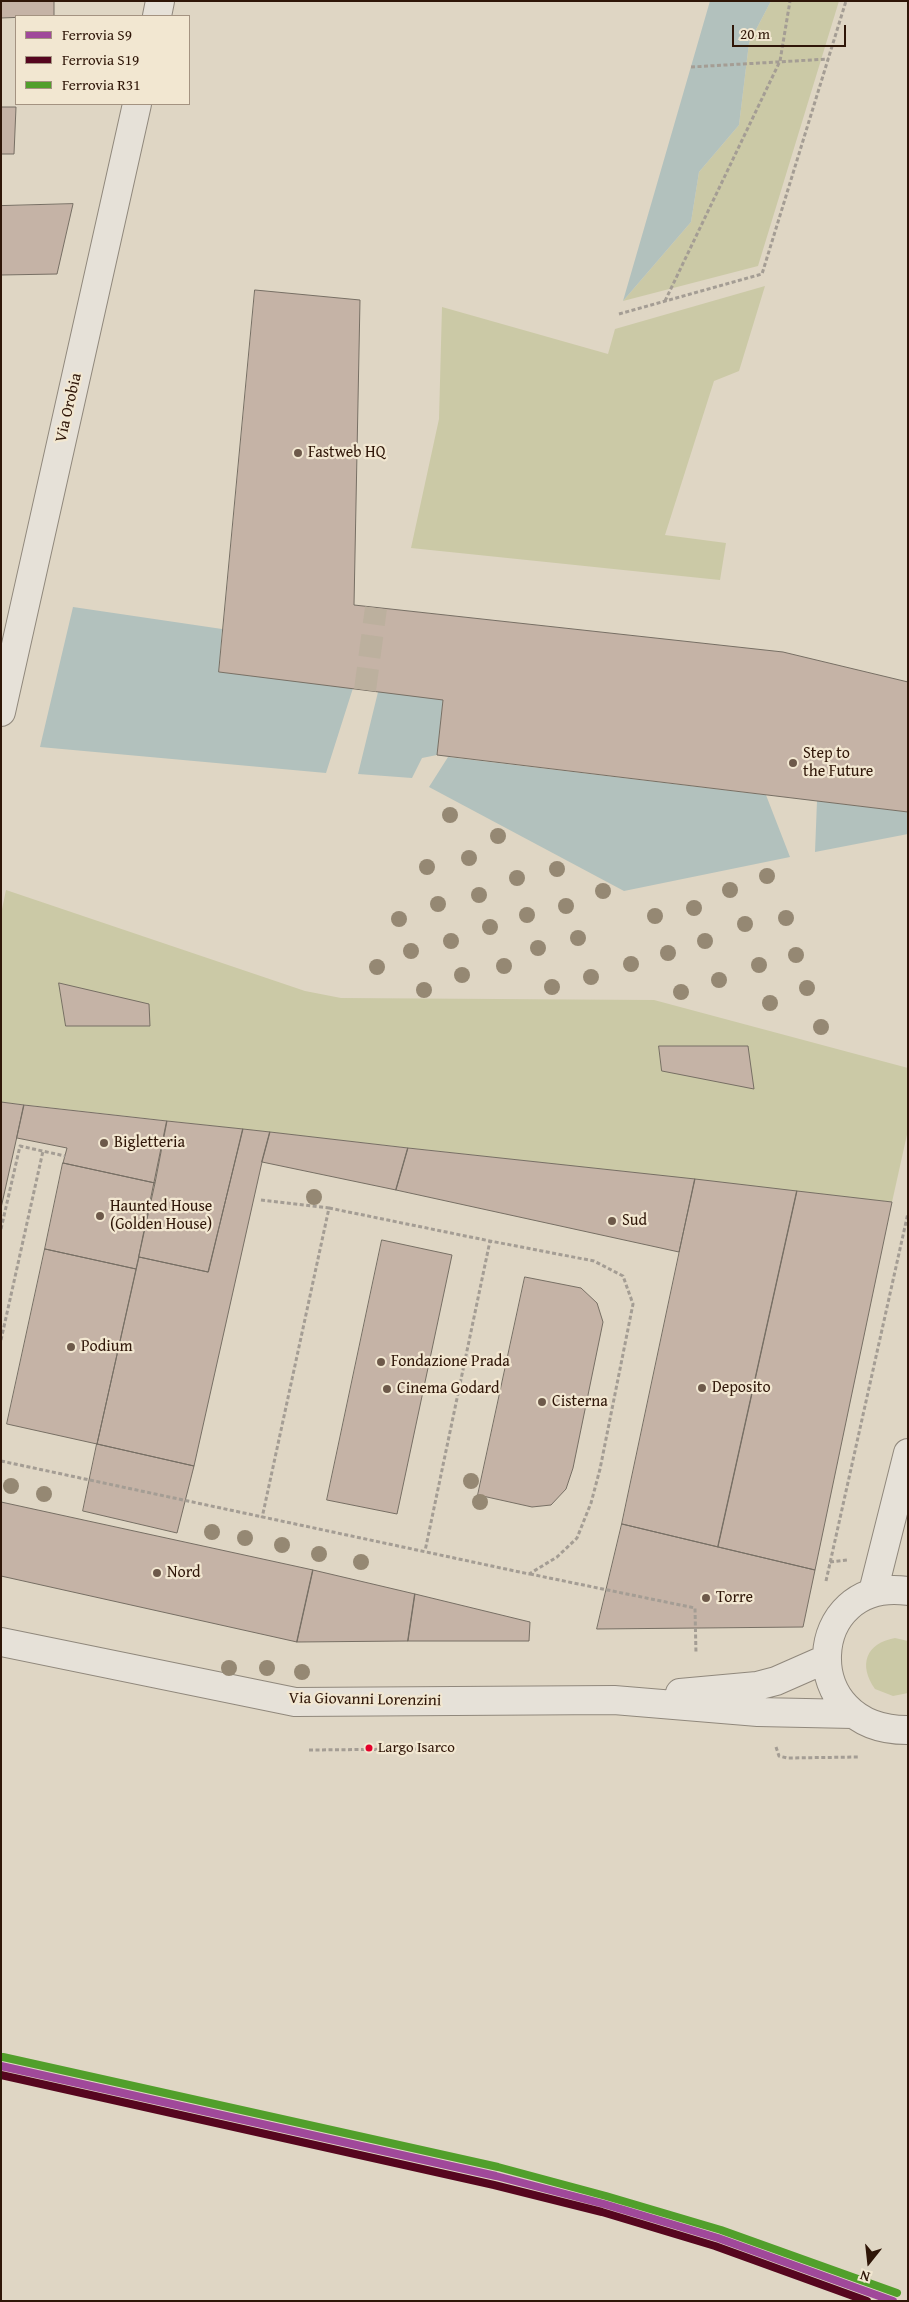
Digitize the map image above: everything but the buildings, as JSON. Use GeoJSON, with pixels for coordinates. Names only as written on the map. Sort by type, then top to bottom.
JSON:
{"type":"FeatureCollection","features":[{"type":"Feature","properties":{"kind":"street"},"geometry":{"type":"LineString","coordinates":[[157,15],[160,1]]}},
{"type":"Feature","properties":{"kind":"street","name":"Via Orobia"},"geometry":{"type":"LineString","coordinates":[[1,712],[137,105]]}},
{"type":"Feature","properties":{"kind":"street"},"geometry":{"type":"LineString","coordinates":[[872,1592],[908,1453]]}},
{"type":"Feature","properties":{"kind":"street"},"geometry":{"type":"LineString","coordinates":[[901,1480],[908,1533]]}},
{"type":"Feature","properties":{"kind":"street","name":"Via Giovanni Lorenzini"},"geometry":{"type":"LineString","coordinates":[[908,1591],[886,1589],[872,1592],[860,1598],[839,1617],[833,1630],[826,1659],[827,1673],[832,1686],[841,1701],[853,1714],[867,1723],[889,1729],[908,1730]]}},
{"type":"Feature","properties":{"kind":"street","name":"Via Giovanni Lorenzini"},"geometry":{"type":"LineString","coordinates":[[1,1642],[295,1702],[614,1700],[758,1712],[853,1714]]}},
{"type":"Feature","properties":{"kind":"street","name":"Via Giovanni Lorenzini"},"geometry":{"type":"LineString","coordinates":[[614,1700],[757,1686],[776,1681],[826,1659]]}},
{"type":"Feature","properties":{"kind":"path"},"geometry":{"type":"LineString","coordinates":[[666,301],[780,61],[790,1]]}},
{"type":"Feature","properties":{"kind":"path"},"geometry":{"type":"LineString","coordinates":[[619,314],[762,274],[846,1]]}},
{"type":"Feature","properties":{"kind":"path"},"geometry":{"type":"LineString","coordinates":[[691,67],[829,59]]}},
{"type":"Feature","properties":{"kind":"path"},"geometry":{"type":"LineString","coordinates":[[1,1229],[20,1146],[65,1156]]}},
{"type":"Feature","properties":{"kind":"path"},"geometry":{"type":"LineString","coordinates":[[1,1340],[43,1151]]}},
{"type":"Feature","properties":{"kind":"path"},"geometry":{"type":"LineString","coordinates":[[260,1200],[329,1208],[594,1261],[623,1276],[633,1304],[600,1469],[591,1503],[577,1538],[556,1557],[529,1574]]}},
{"type":"Feature","properties":{"kind":"path"},"geometry":{"type":"LineString","coordinates":[[262,1518],[329,1208]]}},
{"type":"Feature","properties":{"kind":"path"},"geometry":{"type":"LineString","coordinates":[[830,1562],[908,1213]]}},
{"type":"Feature","properties":{"kind":"path"},"geometry":{"type":"LineString","coordinates":[[425,1551],[490,1241]]}},
{"type":"Feature","properties":{"kind":"path"},"geometry":{"type":"LineString","coordinates":[[1,1461],[262,1518],[695,1608],[696,1654]]}},
{"type":"Feature","properties":{"kind":"path"},"geometry":{"type":"LineString","coordinates":[[309,1750],[416,1749]]}},
{"type":"Feature","properties":{"kind":"path"},"geometry":{"type":"LineString","coordinates":[[787,1758],[861,1757]]}},
{"type":"Feature","properties":{"kind":"shaded area"},"geometry":{"type":"Polygon","coordinates":[[[710,1],[771,1],[749,43],[739,125],[699,172],[691,222],[623,301],[710,1]]]}},
{"type":"Feature","properties":{"kind":"shaded area"},"geometry":{"type":"Polygon","coordinates":[[[771,1],[839,1],[758,266],[623,301],[691,222],[699,172],[739,125],[749,43],[771,1]]]}},
{"type":"Feature","properties":{"kind":"shaded area"},"geometry":{"type":"Polygon","coordinates":[[[765,286],[739,371],[714,381],[665,535],[726,543],[720,580],[411,548],[439,419],[442,307],[608,354],[615,329],[765,286]]]}},
{"type":"Feature","properties":{"kind":"shaded area"},"geometry":{"type":"Polygon","coordinates":[[[73,607],[222,629],[219,672],[353,688],[326,773],[40,747],[73,607]]]}},
{"type":"Feature","properties":{"kind":"shaded area"},"geometry":{"type":"Polygon","coordinates":[[[398,610],[443,700],[437,755],[422,758],[412,778],[358,774],[398,610]]]}},
{"type":"Feature","properties":{"kind":"shaded area"},"geometry":{"type":"Polygon","coordinates":[[[448,757],[766,795],[790,857],[624,891],[429,787],[448,757]]]}},
{"type":"Feature","properties":{"kind":"shaded area"},"geometry":{"type":"Polygon","coordinates":[[[817,801],[908,812],[908,834],[815,852],[817,801]]]}},
{"type":"Feature","properties":{"kind":"shaded area"},"geometry":{"type":"Polygon","coordinates":[[[6,890],[305,991],[341,998],[654,1000],[908,1068],[908,1130],[892,1202],[1,1102],[1,914],[6,890]]]}},
{"type":"Feature","properties":{"kind":"shaded area"},"geometry":{"type":"Polygon","coordinates":[[[895,1638],[908,1641],[908,1693],[893,1696],[875,1689],[867,1672],[866,1664],[871,1650],[885,1641],[895,1638]]]}},
{"type":"Feature","properties":{"kind":"tunnel"},"geometry":{"type":"LineString","coordinates":[[365,690],[376,608]]}},
{"type":"Feature","properties":{"kind":"rail line","name":"R31"},"geometry":{"type":"LineString","coordinates":[[3,2057],[498,2167],[721,2230],[897,2293]]}},
{"type":"Feature","properties":{"kind":"rail line","name":"S9"},"geometry":{"type":"LineString","coordinates":[[1,2066],[496,2176],[604,2204],[718,2238],[893,2301]]}},
{"type":"Feature","properties":{"kind":"rail line","name":"S19"},"geometry":{"type":"LineString","coordinates":[[1,2075],[494,2185],[602,2212],[715,2246],[867,2301]]}},
{"type":"Feature","properties":{"kind":"place","name":"Fastweb HQ"},"geometry":{"type":"Point","coordinates":[298,453]}},
{"type":"Feature","properties":{"kind":"place","name":"Step to the Future"},"geometry":{"type":"Point","coordinates":[793,763]}},
{"type":"Feature","properties":{"kind":"place","name":"Bigletteria"},"geometry":{"type":"Point","coordinates":[104,1143]}},
{"type":"Feature","properties":{"kind":"place","name":"Haunted House (Golden House)"},"geometry":{"type":"Point","coordinates":[100,1216]}},
{"type":"Feature","properties":{"kind":"place","name":"Sud"},"geometry":{"type":"Point","coordinates":[612,1221]}},
{"type":"Feature","properties":{"kind":"place","name":"Podium"},"geometry":{"type":"Point","coordinates":[71,1347]}},
{"type":"Feature","properties":{"kind":"place","name":"Fondazione Prada"},"geometry":{"type":"Point","coordinates":[381,1362]}},
{"type":"Feature","properties":{"kind":"place","name":"Deposito"},"geometry":{"type":"Point","coordinates":[702,1388]}},
{"type":"Feature","properties":{"kind":"place","name":"Cinema Godard"},"geometry":{"type":"Point","coordinates":[387,1389]}},
{"type":"Feature","properties":{"kind":"place","name":"Cisterna"},"geometry":{"type":"Point","coordinates":[542,1402]}},
{"type":"Feature","properties":{"kind":"place","name":"Nord"},"geometry":{"type":"Point","coordinates":[157,1573]}},
{"type":"Feature","properties":{"kind":"place","name":"Torre"},"geometry":{"type":"Point","coordinates":[706,1598]}},
{"type":"Feature","properties":{"kind":"place","name":"Largo Isarco"},"geometry":{"type":"Point","coordinates":[369,1748]}}]}
